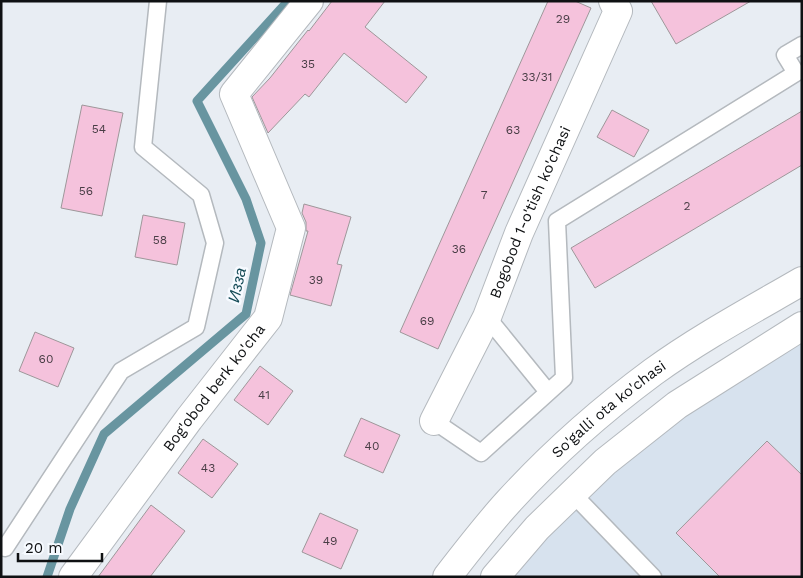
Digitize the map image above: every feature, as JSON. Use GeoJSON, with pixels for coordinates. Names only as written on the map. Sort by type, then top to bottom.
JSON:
{"type":"FeatureCollection","features":[{"type":"Feature","properties":{"kind":"street","name":"Bog'obod berk ko'cha"},"geometry":{"type":"LineString","coordinates":[[73,577],[189,419],[268,318],[291,228],[234,94],[309,1]]}},
{"type":"Feature","properties":{"kind":"street","name":"Bogobod 1-o'tish ko'chasi"},"geometry":{"type":"LineString","coordinates":[[434,421],[487,317],[519,233],[618,11],[613,1]]}},
{"type":"Feature","properties":{"kind":"street","name":"So'galli ota ko'chasi"},"geometry":{"type":"LineString","coordinates":[[447,577],[476,539],[545,464],[617,401],[693,345],[802,281]]}},
{"type":"Feature","properties":{"kind":"street"},"geometry":{"type":"LineString","coordinates":[[495,577],[538,528],[606,462],[677,405],[802,326]]}},
{"type":"Feature","properties":{"kind":"lane"},"geometry":{"type":"LineString","coordinates":[[5,548],[121,371],[196,327],[215,243],[201,195],[143,147],[158,1]]}},
{"type":"Feature","properties":{"kind":"lane"},"geometry":{"type":"LineString","coordinates":[[434,421],[481,453],[564,378],[557,221],[796,73],[785,55],[802,45]]}},
{"type":"Feature","properties":{"kind":"lane"},"geometry":{"type":"LineString","coordinates":[[487,317],[548,392]]}},
{"type":"Feature","properties":{"kind":"lane"},"geometry":{"type":"LineString","coordinates":[[572,493],[653,577]]}},
{"type":"Feature","properties":{"kind":"shaded area"},"geometry":{"type":"Polygon","coordinates":[[[802,326],[802,577],[495,577],[537,528],[802,326]]]}},
{"type":"Feature","properties":{"kind":"building"},"geometry":{"type":"Polygon","coordinates":[[[332,1],[385,1],[365,27],[427,77],[406,103],[344,53],[309,97],[305,94],[268,133],[252,97],[270,78],[332,1]]]}},
{"type":"Feature","properties":{"kind":"building"},"geometry":{"type":"Polygon","coordinates":[[[548,1],[575,1],[591,8],[438,349],[400,332],[548,1]]]}},
{"type":"Feature","properties":{"kind":"building"},"geometry":{"type":"Polygon","coordinates":[[[651,1],[751,1],[676,44],[651,1]]]}},
{"type":"Feature","properties":{"kind":"building"},"geometry":{"type":"Polygon","coordinates":[[[82,105],[123,113],[102,216],[61,208],[82,105]]]}},
{"type":"Feature","properties":{"kind":"building"},"geometry":{"type":"Polygon","coordinates":[[[612,110],[649,130],[634,157],[597,137],[612,110]]]}},
{"type":"Feature","properties":{"kind":"building"},"geometry":{"type":"Polygon","coordinates":[[[802,111],[802,165],[595,288],[571,248],[802,111]]]}},
{"type":"Feature","properties":{"kind":"building"},"geometry":{"type":"Polygon","coordinates":[[[304,204],[351,217],[337,264],[342,265],[331,306],[290,295],[308,231],[306,231],[306,222],[302,213],[304,204]]]}},
{"type":"Feature","properties":{"kind":"building"},"geometry":{"type":"Polygon","coordinates":[[[143,215],[185,223],[177,265],[135,257],[143,215]]]}},
{"type":"Feature","properties":{"kind":"building"},"geometry":{"type":"Polygon","coordinates":[[[35,332],[74,348],[58,387],[19,371],[35,332]]]}},
{"type":"Feature","properties":{"kind":"building"},"geometry":{"type":"Polygon","coordinates":[[[260,366],[293,391],[268,425],[234,400],[260,366]]]}},
{"type":"Feature","properties":{"kind":"building"},"geometry":{"type":"Polygon","coordinates":[[[361,418],[400,435],[383,473],[344,456],[361,418]]]}},
{"type":"Feature","properties":{"kind":"building"},"geometry":{"type":"Polygon","coordinates":[[[203,439],[238,464],[212,498],[178,473],[203,439]]]}},
{"type":"Feature","properties":{"kind":"building"},"geometry":{"type":"Polygon","coordinates":[[[767,441],[802,475],[802,577],[720,577],[676,533],[767,441]]]}},
{"type":"Feature","properties":{"kind":"building"},"geometry":{"type":"Polygon","coordinates":[[[151,505],[185,531],[150,577],[98,577],[151,505]]]}},
{"type":"Feature","properties":{"kind":"building"},"geometry":{"type":"Polygon","coordinates":[[[320,513],[358,530],[341,569],[302,552],[320,513]]]}},
{"type":"Feature","properties":{"kind":"waterway","name":"Изза"},"geometry":{"type":"LineString","coordinates":[[47,577],[70,509],[104,434],[246,314],[261,243],[246,199],[197,101],[288,1]]}}]}
